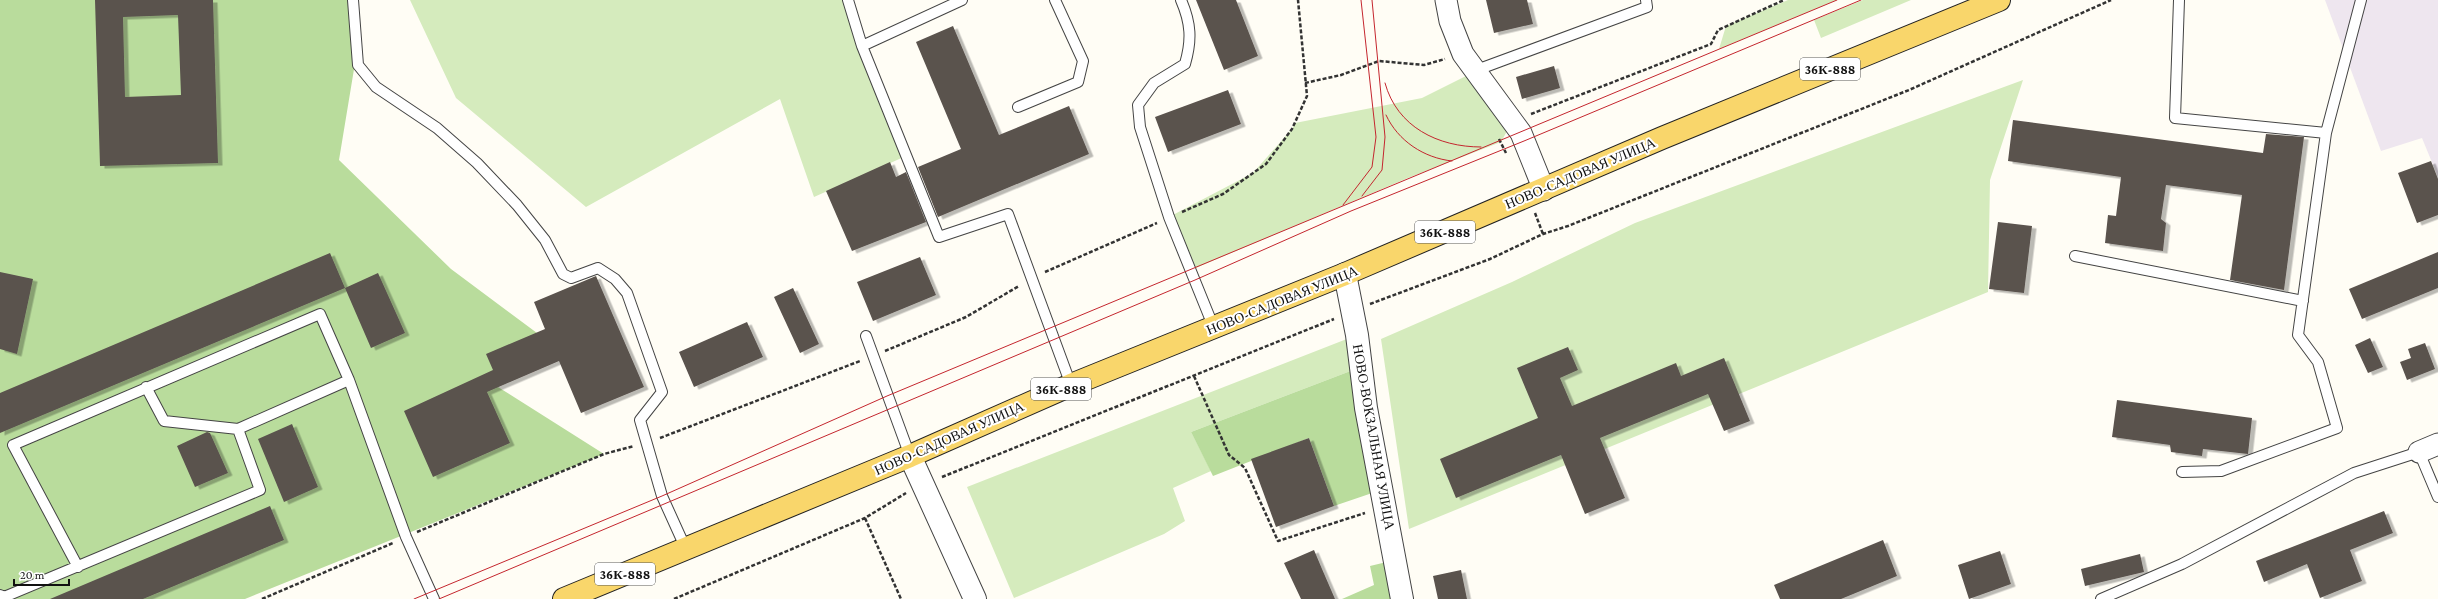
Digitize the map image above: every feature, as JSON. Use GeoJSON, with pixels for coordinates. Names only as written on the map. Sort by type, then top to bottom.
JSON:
{"type":"FeatureCollection","features":[{"type":"Feature","properties":{"kind":"main road","name":"НОВО-САДОВАЯ УЛИЦА"},"geometry":{"type":"LineString","coordinates":[[564,599],[686,550],[910,456],[1071,385],[1345,274],[1544,190],[1662,138],[1999,0]]}},
{"type":"Feature","properties":{"kind":"street"},"geometry":{"type":"LineString","coordinates":[[1446,0],[1450,21],[1463,54],[1474,72],[1521,134],[1544,190]]}},
{"type":"Feature","properties":{"kind":"street","name":"НОВО-ВОКЗАЛЬНАЯ УЛИЦА"},"geometry":{"type":"LineString","coordinates":[[1345,274],[1366,408],[1402,599]]}},
{"type":"Feature","properties":{"kind":"street"},"geometry":{"type":"LineString","coordinates":[[910,456],[975,599]]}},
{"type":"Feature","properties":{"kind":"lane"},"geometry":{"type":"LineString","coordinates":[[353,0],[358,65],[376,87],[437,128],[477,163],[522,211],[545,240],[563,274],[571,278],[598,268],[615,279],[627,293],[662,392],[640,420],[662,496],[686,550]]}},
{"type":"Feature","properties":{"kind":"lane"},"geometry":{"type":"LineString","coordinates":[[848,0],[862,46],[939,237],[1008,214],[1033,277],[1071,385]]}},
{"type":"Feature","properties":{"kind":"lane"},"geometry":{"type":"LineString","coordinates":[[862,46],[962,0]]}},
{"type":"Feature","properties":{"kind":"lane"},"geometry":{"type":"LineString","coordinates":[[1018,107],[1078,82],[1084,61],[1056,0]]}},
{"type":"Feature","properties":{"kind":"lane"},"geometry":{"type":"LineString","coordinates":[[1181,0],[1187,14],[1190,45],[1185,64],[1154,83],[1138,105],[1140,127],[1169,217],[1214,328]]}},
{"type":"Feature","properties":{"kind":"lane"},"geometry":{"type":"LineString","coordinates":[[1474,72],[1647,7],[1646,0]]}},
{"type":"Feature","properties":{"kind":"lane"},"geometry":{"type":"LineString","coordinates":[[2179,0],[2175,118],[2326,133]]}},
{"type":"Feature","properties":{"kind":"lane"},"geometry":{"type":"LineString","coordinates":[[2182,472],[2221,471],[2337,428],[2318,362],[2298,335],[2326,133],[2361,0]]}},
{"type":"Feature","properties":{"kind":"lane"},"geometry":{"type":"LineString","coordinates":[[2075,256],[2302,301]]}},
{"type":"Feature","properties":{"kind":"lane"},"geometry":{"type":"LineString","coordinates":[[78,567],[14,445],[146,387],[320,314],[349,380],[406,537],[434,599]]}},
{"type":"Feature","properties":{"kind":"lane"},"geometry":{"type":"LineString","coordinates":[[866,336],[910,456]]}},
{"type":"Feature","properties":{"kind":"lane"},"geometry":{"type":"LineString","coordinates":[[146,387],[164,421],[238,429],[349,380]]}},
{"type":"Feature","properties":{"kind":"lane"},"geometry":{"type":"LineString","coordinates":[[0,595],[4,597],[260,490],[238,429]]}},
{"type":"Feature","properties":{"kind":"lane"},"geometry":{"type":"LineString","coordinates":[[2101,599],[2182,564],[2354,473],[2429,448],[2438,497]]}},
{"type":"Feature","properties":{"kind":"path"},"geometry":{"type":"LineString","coordinates":[[262,599],[604,454],[646,443],[874,356],[966,317],[1033,277],[1223,194],[1266,164],[1292,129],[1307,96],[1298,0]]}},
{"type":"Feature","properties":{"kind":"path"},"geometry":{"type":"LineString","coordinates":[[1529,115],[1711,44],[1718,30],[1784,0]]}},
{"type":"Feature","properties":{"kind":"path"},"geometry":{"type":"LineString","coordinates":[[674,599],[866,518],[923,483],[961,470],[1352,312],[1490,259],[1543,234],[1568,226],[1909,90],[2111,0]]}},
{"type":"Feature","properties":{"kind":"path"},"geometry":{"type":"LineString","coordinates":[[1305,83],[1341,75],[1379,61],[1424,66],[1463,54]]}},
{"type":"Feature","properties":{"kind":"path"},"geometry":{"type":"LineString","coordinates":[[1194,376],[1229,455],[1245,468],[1278,541],[1385,508]]}},
{"type":"Feature","properties":{"kind":"path"},"geometry":{"type":"LineString","coordinates":[[866,518],[900,599]]}},
{"type":"Feature","properties":{"kind":"shaded area"},"geometry":{"type":"Polygon","coordinates":[[[2325,0],[2438,0],[2438,177],[2422,138],[2381,151],[2325,0]]]}},
{"type":"Feature","properties":{"kind":"green space"},"geometry":{"type":"Polygon","coordinates":[[[0,0],[353,0],[357,51],[339,160],[451,269],[537,333],[498,387],[604,454],[245,599],[0,599],[0,0]]]}},
{"type":"Feature","properties":{"kind":"green space"},"geometry":{"type":"Polygon","coordinates":[[[410,0],[851,0],[906,156],[814,197],[780,99],[586,207],[456,98],[410,0]]]}},
{"type":"Feature","properties":{"kind":"green space"},"geometry":{"type":"Polygon","coordinates":[[[1788,0],[1837,0],[1719,49],[1726,26],[1788,0]]]}},
{"type":"Feature","properties":{"kind":"green space"},"geometry":{"type":"Polygon","coordinates":[[[1863,0],[1911,0],[1821,38],[1814,20],[1863,0]]]}},
{"type":"Feature","properties":{"kind":"green space"},"geometry":{"type":"Polygon","coordinates":[[[1474,72],[1512,122],[1501,142],[1408,178],[1191,270],[1169,217],[1253,173],[1292,129],[1295,123],[1422,98],[1474,72]]]}},
{"type":"Feature","properties":{"kind":"green space"},"geometry":{"type":"Polygon","coordinates":[[[2023,80],[1990,180],[1988,292],[1409,529],[1381,339],[1512,282],[1635,223],[2023,80]]]}},
{"type":"Feature","properties":{"kind":"green space"},"geometry":{"type":"Polygon","coordinates":[[[1357,335],[1361,367],[1191,432],[1211,471],[1173,488],[1185,521],[1164,534],[1014,598],[967,487],[1357,335]]]}},
{"type":"Feature","properties":{"kind":"green space"},"geometry":{"type":"Polygon","coordinates":[[[1361,367],[1381,490],[1334,506],[1309,438],[1213,476],[1191,432],[1361,367]]]}},
{"type":"Feature","properties":{"kind":"green space"},"geometry":{"type":"Polygon","coordinates":[[[1395,560],[1402,599],[1342,599],[1374,585],[1370,566],[1395,560]]]}},
{"type":"Feature","properties":{"kind":"building"},"geometry":{"type":"Polygon","coordinates":[[[95,0],[213,0],[218,163],[100,166],[95,0]],[[178,15],[123,17],[125,97],[181,95],[178,15]]]}},
{"type":"Feature","properties":{"kind":"building"},"geometry":{"type":"Polygon","coordinates":[[[1196,0],[1236,0],[1258,56],[1224,70],[1196,0]]]}},
{"type":"Feature","properties":{"kind":"building"},"geometry":{"type":"Polygon","coordinates":[[[1486,0],[1527,0],[1533,24],[1494,33],[1486,0]]]}},
{"type":"Feature","properties":{"kind":"building"},"geometry":{"type":"Polygon","coordinates":[[[953,26],[999,135],[1069,106],[1089,154],[938,217],[918,167],[961,149],[916,42],[953,26]]]}},
{"type":"Feature","properties":{"kind":"building"},"geometry":{"type":"Polygon","coordinates":[[[1554,66],[1560,88],[1522,99],[1516,77],[1554,66]]]}},
{"type":"Feature","properties":{"kind":"building"},"geometry":{"type":"Polygon","coordinates":[[[1228,90],[1241,124],[1168,152],[1155,117],[1228,90]]]}},
{"type":"Feature","properties":{"kind":"building"},"geometry":{"type":"Polygon","coordinates":[[[2013,120],[2263,153],[2266,134],[2304,137],[2284,290],[2230,280],[2242,195],[2166,185],[2161,219],[2166,223],[2163,251],[2105,243],[2108,215],[2116,216],[2121,177],[2008,161],[2013,120]]]}},
{"type":"Feature","properties":{"kind":"building"},"geometry":{"type":"Polygon","coordinates":[[[2431,161],[2438,179],[2438,215],[2417,223],[2398,173],[2431,161]]]}},
{"type":"Feature","properties":{"kind":"building"},"geometry":{"type":"Polygon","coordinates":[[[890,162],[896,177],[906,172],[926,222],[852,251],[826,191],[890,162]]]}},
{"type":"Feature","properties":{"kind":"building"},"geometry":{"type":"Polygon","coordinates":[[[1998,222],[2032,226],[2024,293],[1989,289],[1998,222]]]}},
{"type":"Feature","properties":{"kind":"building"},"geometry":{"type":"Polygon","coordinates":[[[2438,252],[2438,288],[2362,319],[2349,289],[2438,252]]]}},
{"type":"Feature","properties":{"kind":"building"},"geometry":{"type":"Polygon","coordinates":[[[330,253],[345,288],[0,433],[0,393],[330,253]]]}},
{"type":"Feature","properties":{"kind":"building"},"geometry":{"type":"Polygon","coordinates":[[[920,257],[936,295],[873,321],[857,282],[920,257]]]}},
{"type":"Feature","properties":{"kind":"building"},"geometry":{"type":"Polygon","coordinates":[[[0,272],[33,279],[17,354],[0,349],[0,272]]]}},
{"type":"Feature","properties":{"kind":"building"},"geometry":{"type":"Polygon","coordinates":[[[378,273],[405,333],[371,348],[345,288],[378,273]]]}},
{"type":"Feature","properties":{"kind":"building"},"geometry":{"type":"Polygon","coordinates":[[[596,276],[644,387],[581,413],[559,361],[487,392],[510,443],[433,477],[404,411],[493,370],[486,354],[545,329],[534,302],[596,276]]]}},
{"type":"Feature","properties":{"kind":"building"},"geometry":{"type":"Polygon","coordinates":[[[793,288],[819,344],[800,353],[774,297],[793,288]]]}},
{"type":"Feature","properties":{"kind":"building"},"geometry":{"type":"Polygon","coordinates":[[[747,322],[763,357],[694,387],[679,352],[747,322]]]}},
{"type":"Feature","properties":{"kind":"building"},"geometry":{"type":"Polygon","coordinates":[[[2370,338],[2383,367],[2368,373],[2355,345],[2370,338]]]}},
{"type":"Feature","properties":{"kind":"building"},"geometry":{"type":"Polygon","coordinates":[[[2425,343],[2435,369],[2407,380],[2400,362],[2411,358],[2408,349],[2425,343]]]}},
{"type":"Feature","properties":{"kind":"building"},"geometry":{"type":"Polygon","coordinates":[[[1568,347],[1578,370],[1560,378],[1572,406],[1676,363],[1681,376],[1724,358],[1750,421],[1724,431],[1708,394],[1600,438],[1625,498],[1585,514],[1561,455],[1456,498],[1440,459],[1538,418],[1517,368],[1568,347]]]}},
{"type":"Feature","properties":{"kind":"building"},"geometry":{"type":"Polygon","coordinates":[[[2117,400],[2252,418],[2248,454],[2203,449],[2202,456],[2171,452],[2170,445],[2112,437],[2117,400]]]}},
{"type":"Feature","properties":{"kind":"building"},"geometry":{"type":"Polygon","coordinates":[[[292,424],[318,487],[284,502],[258,439],[292,424]]]}},
{"type":"Feature","properties":{"kind":"building"},"geometry":{"type":"Polygon","coordinates":[[[207,432],[210,433],[228,473],[195,487],[177,446],[207,432]]]}},
{"type":"Feature","properties":{"kind":"building"},"geometry":{"type":"Polygon","coordinates":[[[1309,438],[1334,506],[1276,527],[1251,459],[1309,438]]]}},
{"type":"Feature","properties":{"kind":"building"},"geometry":{"type":"Polygon","coordinates":[[[270,506],[284,540],[143,599],[50,599],[270,506]]]}},
{"type":"Feature","properties":{"kind":"building"},"geometry":{"type":"Polygon","coordinates":[[[2384,511],[2393,533],[2350,550],[2362,581],[2320,598],[2307,564],[2264,582],[2256,561],[2384,511]]]}},
{"type":"Feature","properties":{"kind":"building"},"geometry":{"type":"Polygon","coordinates":[[[1883,540],[1897,576],[1841,599],[1780,599],[1774,585],[1883,540]]]}},
{"type":"Feature","properties":{"kind":"building"},"geometry":{"type":"Polygon","coordinates":[[[1314,550],[1335,599],[1301,599],[1284,563],[1314,550]]]}},
{"type":"Feature","properties":{"kind":"building"},"geometry":{"type":"Polygon","coordinates":[[[2000,551],[2011,584],[1969,599],[1958,565],[2000,551]]]}},
{"type":"Feature","properties":{"kind":"building"},"geometry":{"type":"Polygon","coordinates":[[[2140,554],[2144,572],[2085,586],[2081,569],[2140,554]]]}},
{"type":"Feature","properties":{"kind":"building"},"geometry":{"type":"Polygon","coordinates":[[[1461,570],[1467,599],[1438,599],[1433,576],[1461,570]]]}},
{"type":"Feature","properties":{"kind":"tram line"},"geometry":{"type":"LineString","coordinates":[[1343,205],[1372,167],[1376,137],[1361,0]]}},
{"type":"Feature","properties":{"kind":"tram line"},"geometry":{"type":"LineString","coordinates":[[1362,196],[1382,170],[1385,137],[1372,0]]}},
{"type":"Feature","properties":{"kind":"tram line"},"geometry":{"type":"LineString","coordinates":[[414,599],[662,496],[887,396],[1837,0]]}},
{"type":"Feature","properties":{"kind":"tram line"},"geometry":{"type":"LineString","coordinates":[[439,599],[1195,280],[1351,211],[1524,141],[1861,0]]}},
{"type":"Feature","properties":{"kind":"tram line"},"geometry":{"type":"LineString","coordinates":[[1385,83],[1399,112],[1409,123],[1421,132],[1450,143],[1481,147]]}},
{"type":"Feature","properties":{"kind":"tram line"},"geometry":{"type":"LineString","coordinates":[[1386,115],[1397,133],[1413,147],[1432,156],[1452,161]]}}]}
